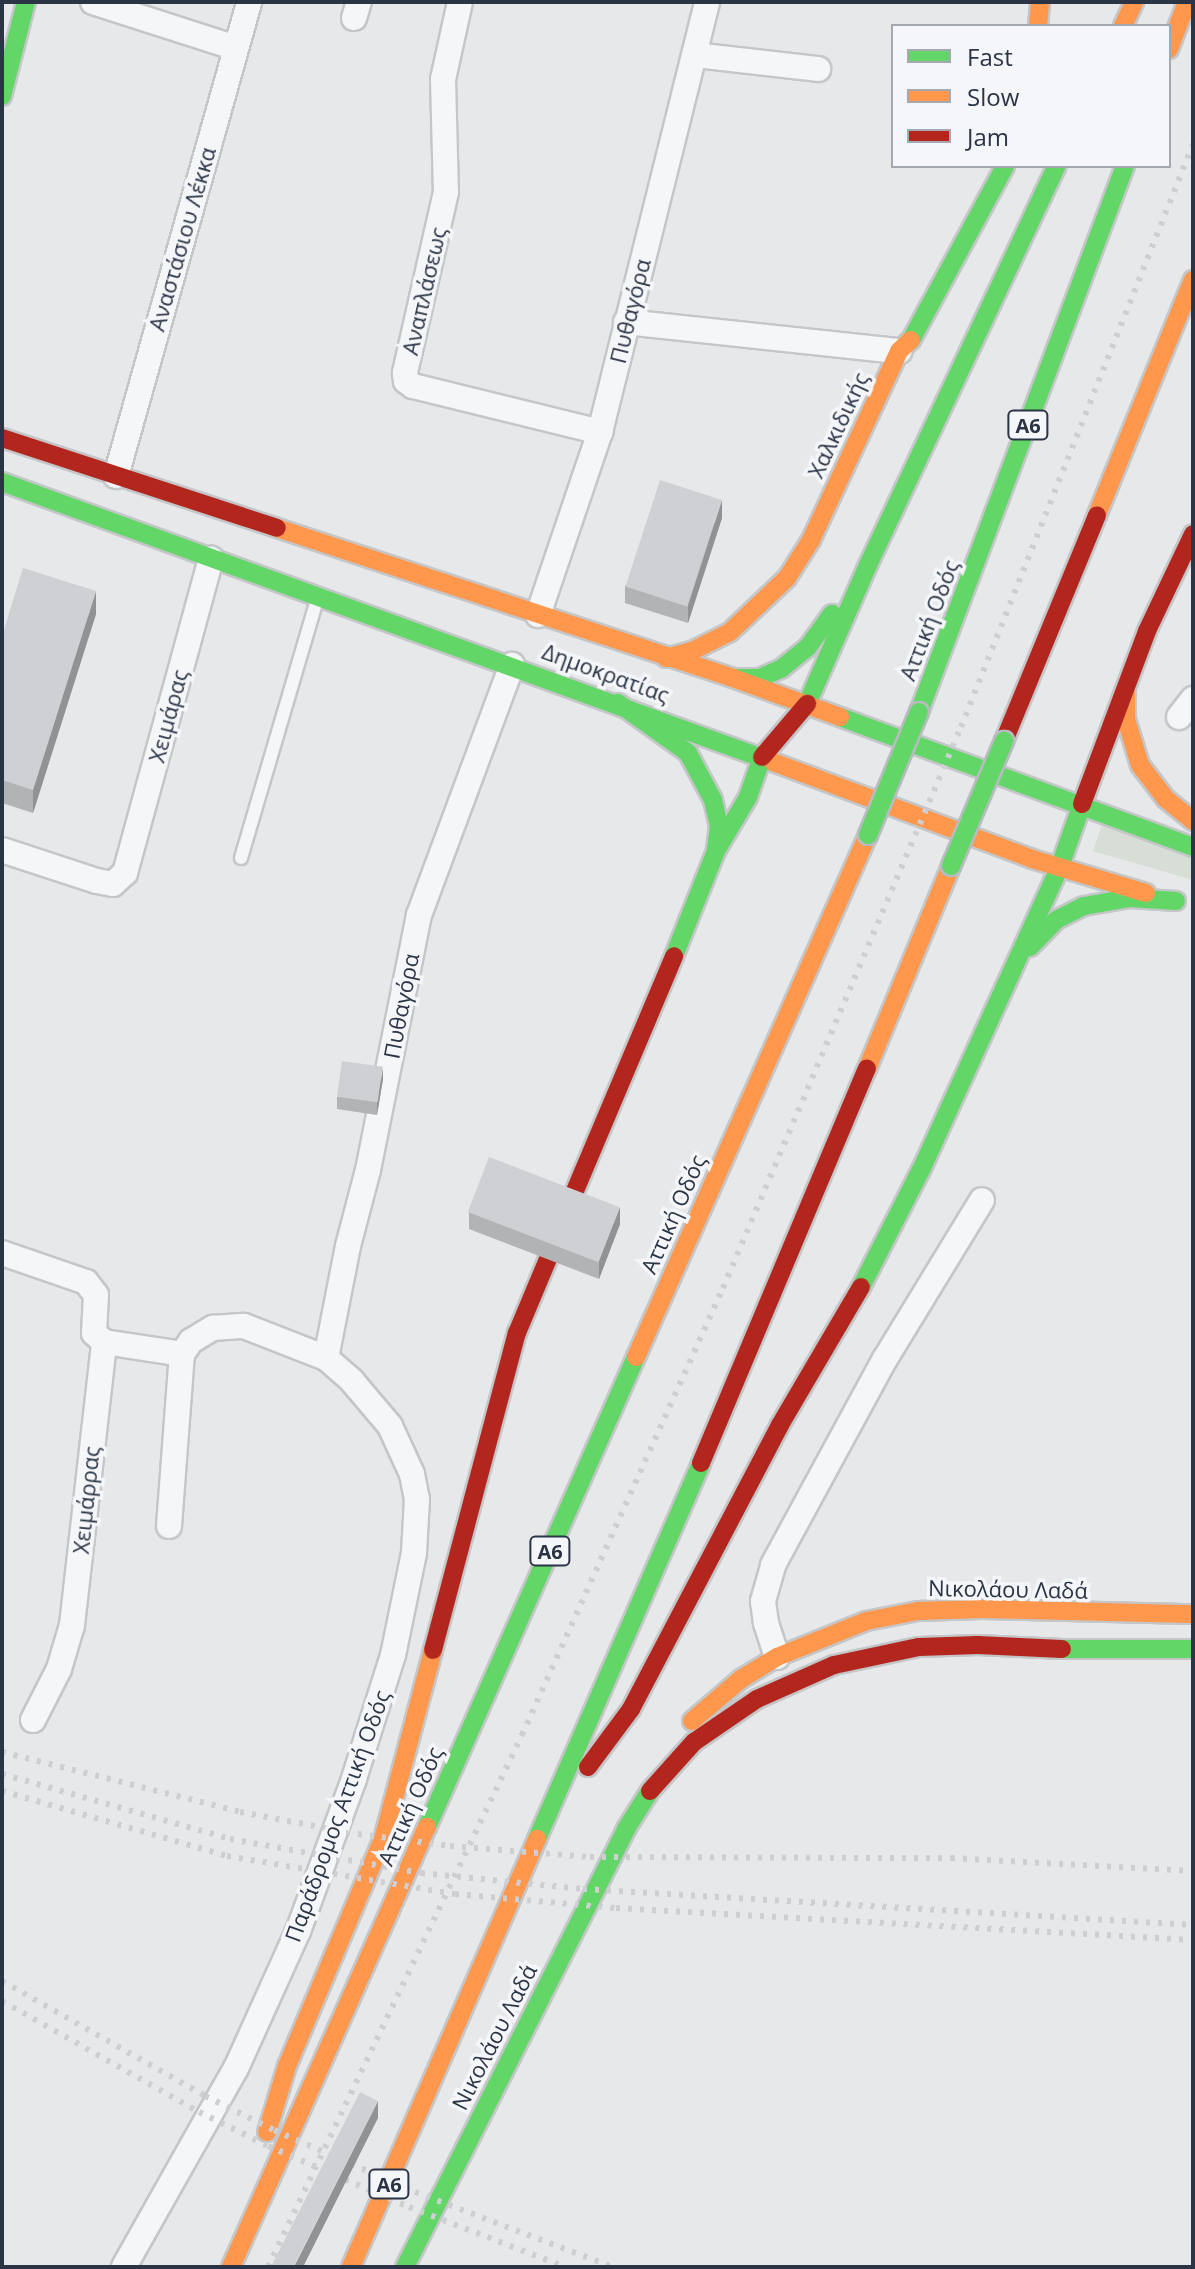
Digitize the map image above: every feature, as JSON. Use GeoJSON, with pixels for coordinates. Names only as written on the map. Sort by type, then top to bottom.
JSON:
{"type":"FeatureCollection","features":[{"type":"Feature","properties":{"kind":"main road"},"geometry":{"type":"LineString","coordinates":[[2,96],[26,2]]}},
{"type":"Feature","properties":{"kind":"main road"},"geometry":{"type":"LineString","coordinates":[[1038,24],[1040,2]]}},
{"type":"Feature","properties":{"kind":"main road"},"geometry":{"type":"LineString","coordinates":[[1124,24],[1134,2]]}},
{"type":"Feature","properties":{"kind":"main road"},"geometry":{"type":"LineString","coordinates":[[1171,44],[1187,2]]}},
{"type":"Feature","properties":{"kind":"main road","name":"Χαλκιδικής"},"geometry":{"type":"LineString","coordinates":[[666,658],[692,651],[730,632],[787,578],[811,540],[899,351],[917,335],[1004,168]]}},
{"type":"Feature","properties":{"kind":"main road"},"geometry":{"type":"LineString","coordinates":[[569,1205],[654,1008],[716,851],[748,797],[762,757],[807,704],[868,565],[1056,168]]}},
{"type":"Feature","properties":{"kind":"main road","name":"Αττική Οδός"},"geometry":{"type":"LineString","coordinates":[[229,2267],[868,835],[919,712],[1124,168]]}},
{"type":"Feature","properties":{"kind":"main road","name":"Α6"},"geometry":{"type":"LineString","coordinates":[[351,2267],[728,1402],[1193,280]]}},
{"type":"Feature","properties":{"kind":"main road","name":"Δημοκρατίας"},"geometry":{"type":"LineString","coordinates":[[2,438],[733,678],[1193,847]]}},
{"type":"Feature","properties":{"kind":"main road","name":"Δημοκρατίας"},"geometry":{"type":"LineString","coordinates":[[2,482],[618,703],[1059,869],[1184,904]]}},
{"type":"Feature","properties":{"kind":"main road"},"geometry":{"type":"LineString","coordinates":[[542,1830],[631,1709],[780,1425],[865,1281],[1059,869],[1126,685],[1193,534]]}},
{"type":"Feature","properties":{"kind":"main road"},"geometry":{"type":"LineString","coordinates":[[733,678],[760,678],[773,673],[808,647],[868,565]]}},
{"type":"Feature","properties":{"kind":"main road"},"geometry":{"type":"LineString","coordinates":[[1126,685],[1126,719],[1140,765],[1166,799],[1193,821]]}},
{"type":"Feature","properties":{"kind":"main road"},"geometry":{"type":"LineString","coordinates":[[618,703],[688,753],[713,800],[719,825],[716,851]]}},
{"type":"Feature","properties":{"kind":"main road"},"geometry":{"type":"LineString","coordinates":[[1013,970],[1038,937],[1056,920],[1084,906],[1130,898],[1184,904]]}},
{"type":"Feature","properties":{"kind":"main road"},"geometry":{"type":"LineString","coordinates":[[229,2267],[287,2066],[384,1836],[517,1333],[548,1259]]}},
{"type":"Feature","properties":{"kind":"main road","name":"Νικολάου Λαδά"},"geometry":{"type":"LineString","coordinates":[[405,2267],[626,1829],[650,1772],[683,1729],[711,1702],[777,1657],[866,1621],[918,1611],[1193,1614]]}},
{"type":"Feature","properties":{"kind":"main road","name":"Νικολάου Λαδά"},"geometry":{"type":"LineString","coordinates":[[626,1829],[658,1778],[694,1742],[757,1699],[834,1665],[919,1647],[978,1645],[1113,1652],[1193,1649]]}},
{"type":"Feature","properties":{"kind":"street"},"geometry":{"type":"LineString","coordinates":[[93,2],[236,48]]}},
{"type":"Feature","properties":{"kind":"street","name":"Αναστάσιου Λέκκα"},"geometry":{"type":"LineString","coordinates":[[116,476],[249,2]]}},
{"type":"Feature","properties":{"kind":"street","name":"Αναπλάσεως"},"geometry":{"type":"LineString","coordinates":[[460,2],[443,79],[446,192],[405,373],[406,381],[600,432]]}},
{"type":"Feature","properties":{"kind":"street","name":"Πυθαγόρα"},"geometry":{"type":"LineString","coordinates":[[538,615],[600,432],[707,2]]}},
{"type":"Feature","properties":{"kind":"street"},"geometry":{"type":"LineString","coordinates":[[695,55],[818,69]]}},
{"type":"Feature","properties":{"kind":"street"},"geometry":{"type":"LineString","coordinates":[[626,322],[899,351]]}},
{"type":"Feature","properties":{"kind":"street","name":"Χειμάρας"},"geometry":{"type":"LineString","coordinates":[[2,850],[113,884],[125,873],[211,559]]}},
{"type":"Feature","properties":{"kind":"street","name":"Πυθαγόρα"},"geometry":{"type":"LineString","coordinates":[[326,1358],[348,1246],[368,1170],[419,915],[512,665]]}},
{"type":"Feature","properties":{"kind":"street"},"geometry":{"type":"LineString","coordinates":[[777,1657],[766,1623],[763,1601],[773,1565],[885,1359],[982,1200]]}},
{"type":"Feature","properties":{"kind":"street","name":"Χειμάρρας"},"geometry":{"type":"LineString","coordinates":[[2,1253],[86,1282],[96,1295],[94,1333],[104,1342],[72,1625],[59,1669],[33,1720]]}},
{"type":"Feature","properties":{"kind":"street","name":"Παράδρομος Αττική Οδός"},"geometry":{"type":"LineString","coordinates":[[124,2267],[230,2079],[298,1931],[378,1708],[405,1606],[417,1527],[412,1474],[390,1426],[352,1381],[326,1358],[259,1329],[227,1325],[201,1334],[182,1354]]}},
{"type":"Feature","properties":{"kind":"street"},"geometry":{"type":"LineString","coordinates":[[104,1342],[182,1354],[169,1526]]}},
{"type":"Feature","properties":{"kind":"lane"},"geometry":{"type":"LineString","coordinates":[[241,858],[318,597]]}},
{"type":"Feature","properties":{"kind":"shaded area"},"geometry":{"type":"Polygon","coordinates":[[[1102,825],[1193,858],[1193,880],[1093,851],[1102,825]]]}},
{"type":"Feature","properties":{"kind":"building"},"geometry":{"type":"Polygon","coordinates":[[[660,480],[722,500],[687,607],[625,587],[660,480]]]}},
{"type":"Feature","properties":{"kind":"building"},"geometry":{"type":"Polygon","coordinates":[[[23,568],[96,591],[33,790],[2,780],[2,636],[23,568]]]}},
{"type":"Feature","properties":{"kind":"building"},"geometry":{"type":"Polygon","coordinates":[[[342,1061],[383,1067],[378,1102],[337,1097],[342,1061]]]}},
{"type":"Feature","properties":{"kind":"building"},"geometry":{"type":"Polygon","coordinates":[[[489,1157],[620,1207],[599,1262],[468,1212],[489,1157]]]}},
{"type":"Feature","properties":{"kind":"building"},"geometry":{"type":"Polygon","coordinates":[[[360,2092],[378,2101],[293,2267],[271,2266],[360,2092]]]}},
{"type":"Feature","properties":{"kind":"railway"},"geometry":{"type":"LineString","coordinates":[[268,2267],[522,1735],[723,1288],[961,727],[1193,144]]}},
{"type":"Feature","properties":{"kind":"railway"},"geometry":{"type":"LineString","coordinates":[[2,1752],[240,1812],[358,1834],[450,1846],[590,1857],[951,1858],[1193,1871]]}},
{"type":"Feature","properties":{"kind":"railway"},"geometry":{"type":"LineString","coordinates":[[2,1774],[230,1839],[421,1873],[583,1889],[1193,1925]]}},
{"type":"Feature","properties":{"kind":"railway"},"geometry":{"type":"LineString","coordinates":[[2,1791],[227,1856],[455,1894],[616,1908],[1193,1940]]}},
{"type":"Feature","properties":{"kind":"railway"},"geometry":{"type":"LineString","coordinates":[[2,1981],[205,2096],[274,2130],[415,2192],[612,2267]]}},
{"type":"Feature","properties":{"kind":"railway"},"geometry":{"type":"LineString","coordinates":[[2,2001],[199,2112],[268,2146],[409,2207],[565,2267]]}},
{"type":"Feature","properties":{"kind":"traffic: fast"},"geometry":{"type":"LineString","coordinates":[[2,96],[26,2]]}},
{"type":"Feature","properties":{"kind":"traffic: fast"},"geometry":{"type":"LineString","coordinates":[[911,340],[1004,168]]}},
{"type":"Feature","properties":{"kind":"traffic: fast"},"geometry":{"type":"LineString","coordinates":[[807,704],[868,565],[1056,168]]}},
{"type":"Feature","properties":{"kind":"traffic: fast"},"geometry":{"type":"LineString","coordinates":[[919,712],[1124,168]]}},
{"type":"Feature","properties":{"kind":"traffic: fast"},"geometry":{"type":"LineString","coordinates":[[2,482],[773,762]]}},
{"type":"Feature","properties":{"kind":"traffic: fast"},"geometry":{"type":"LineString","coordinates":[[733,678],[760,678],[782,668],[808,647],[832,614]]}},
{"type":"Feature","properties":{"kind":"traffic: fast"},"geometry":{"type":"LineString","coordinates":[[618,703],[688,753],[713,800],[719,825],[716,851]]}},
{"type":"Feature","properties":{"kind":"traffic: fast"},"geometry":{"type":"LineString","coordinates":[[868,835],[919,712]]}},
{"type":"Feature","properties":{"kind":"traffic: fast"},"geometry":{"type":"LineString","coordinates":[[840,717],[1193,847]]}},
{"type":"Feature","properties":{"kind":"traffic: fast"},"geometry":{"type":"LineString","coordinates":[[951,866],[1004,741]]}},
{"type":"Feature","properties":{"kind":"traffic: fast"},"geometry":{"type":"LineString","coordinates":[[674,956],[716,851],[748,797],[762,757]]}},
{"type":"Feature","properties":{"kind":"traffic: fast"},"geometry":{"type":"LineString","coordinates":[[1059,869],[1082,804]]}},
{"type":"Feature","properties":{"kind":"traffic: fast"},"geometry":{"type":"LineString","coordinates":[[861,1287],[921,1170],[1059,869]]}},
{"type":"Feature","properties":{"kind":"traffic: fast"},"geometry":{"type":"LineString","coordinates":[[1030,947],[1056,920],[1084,906],[1130,898],[1176,901]]}},
{"type":"Feature","properties":{"kind":"traffic: fast"},"geometry":{"type":"LineString","coordinates":[[427,1827],[636,1357]]}},
{"type":"Feature","properties":{"kind":"traffic: fast"},"geometry":{"type":"LineString","coordinates":[[537,1839],[701,1463]]}},
{"type":"Feature","properties":{"kind":"traffic: fast"},"geometry":{"type":"LineString","coordinates":[[1062,1649],[1193,1649]]}},
{"type":"Feature","properties":{"kind":"traffic: fast"},"geometry":{"type":"LineString","coordinates":[[405,2267],[626,1829],[650,1791]]}},
{"type":"Feature","properties":{"kind":"traffic: slow"},"geometry":{"type":"LineString","coordinates":[[1038,24],[1040,2]]}},
{"type":"Feature","properties":{"kind":"traffic: slow"},"geometry":{"type":"LineString","coordinates":[[1124,24],[1134,2]]}},
{"type":"Feature","properties":{"kind":"traffic: slow"},"geometry":{"type":"LineString","coordinates":[[1171,44],[1187,2]]}},
{"type":"Feature","properties":{"kind":"traffic: slow"},"geometry":{"type":"LineString","coordinates":[[1097,515],[1193,280]]}},
{"type":"Feature","properties":{"kind":"traffic: slow"},"geometry":{"type":"LineString","coordinates":[[666,658],[692,651],[730,632],[787,578],[811,540],[899,351],[911,340]]}},
{"type":"Feature","properties":{"kind":"traffic: slow"},"geometry":{"type":"LineString","coordinates":[[277,528],[733,678],[840,717]]}},
{"type":"Feature","properties":{"kind":"traffic: slow"},"geometry":{"type":"LineString","coordinates":[[1126,694],[1126,719],[1140,765],[1166,799],[1193,821]]}},
{"type":"Feature","properties":{"kind":"traffic: slow"},"geometry":{"type":"LineString","coordinates":[[773,762],[1032,859],[1146,893]]}},
{"type":"Feature","properties":{"kind":"traffic: slow"},"geometry":{"type":"LineString","coordinates":[[636,1357],[868,835]]}},
{"type":"Feature","properties":{"kind":"traffic: slow"},"geometry":{"type":"LineString","coordinates":[[867,1069],[951,866]]}},
{"type":"Feature","properties":{"kind":"traffic: slow"},"geometry":{"type":"LineString","coordinates":[[692,1721],[741,1679],[777,1657],[866,1621],[918,1611],[982,1609],[1193,1614]]}},
{"type":"Feature","properties":{"kind":"traffic: slow"},"geometry":{"type":"LineString","coordinates":[[267,2132],[287,2066],[384,1836],[433,1650]]}},
{"type":"Feature","properties":{"kind":"traffic: slow"},"geometry":{"type":"LineString","coordinates":[[231,2267],[427,1827]]}},
{"type":"Feature","properties":{"kind":"traffic: slow"},"geometry":{"type":"LineString","coordinates":[[351,2267],[537,1839]]}},
{"type":"Feature","properties":{"kind":"traffic: jam"},"geometry":{"type":"LineString","coordinates":[[2,438],[277,528]]}},
{"type":"Feature","properties":{"kind":"traffic: jam"},"geometry":{"type":"LineString","coordinates":[[1004,741],[1097,515]]}},
{"type":"Feature","properties":{"kind":"traffic: jam"},"geometry":{"type":"LineString","coordinates":[[1082,804],[1147,631],[1193,534]]}},
{"type":"Feature","properties":{"kind":"traffic: jam"},"geometry":{"type":"LineString","coordinates":[[762,757],[807,704]]}},
{"type":"Feature","properties":{"kind":"traffic: jam"},"geometry":{"type":"LineString","coordinates":[[569,1205],[674,956]]}},
{"type":"Feature","properties":{"kind":"traffic: jam"},"geometry":{"type":"LineString","coordinates":[[701,1463],[867,1069]]}},
{"type":"Feature","properties":{"kind":"traffic: jam"},"geometry":{"type":"LineString","coordinates":[[433,1650],[517,1333],[548,1259]]}},
{"type":"Feature","properties":{"kind":"traffic: jam"},"geometry":{"type":"LineString","coordinates":[[588,1767],[631,1709],[780,1425],[861,1287]]}},
{"type":"Feature","properties":{"kind":"traffic: jam"},"geometry":{"type":"LineString","coordinates":[[650,1791],[694,1742],[757,1699],[834,1665],[919,1647],[978,1645],[1062,1649]]}}]}
